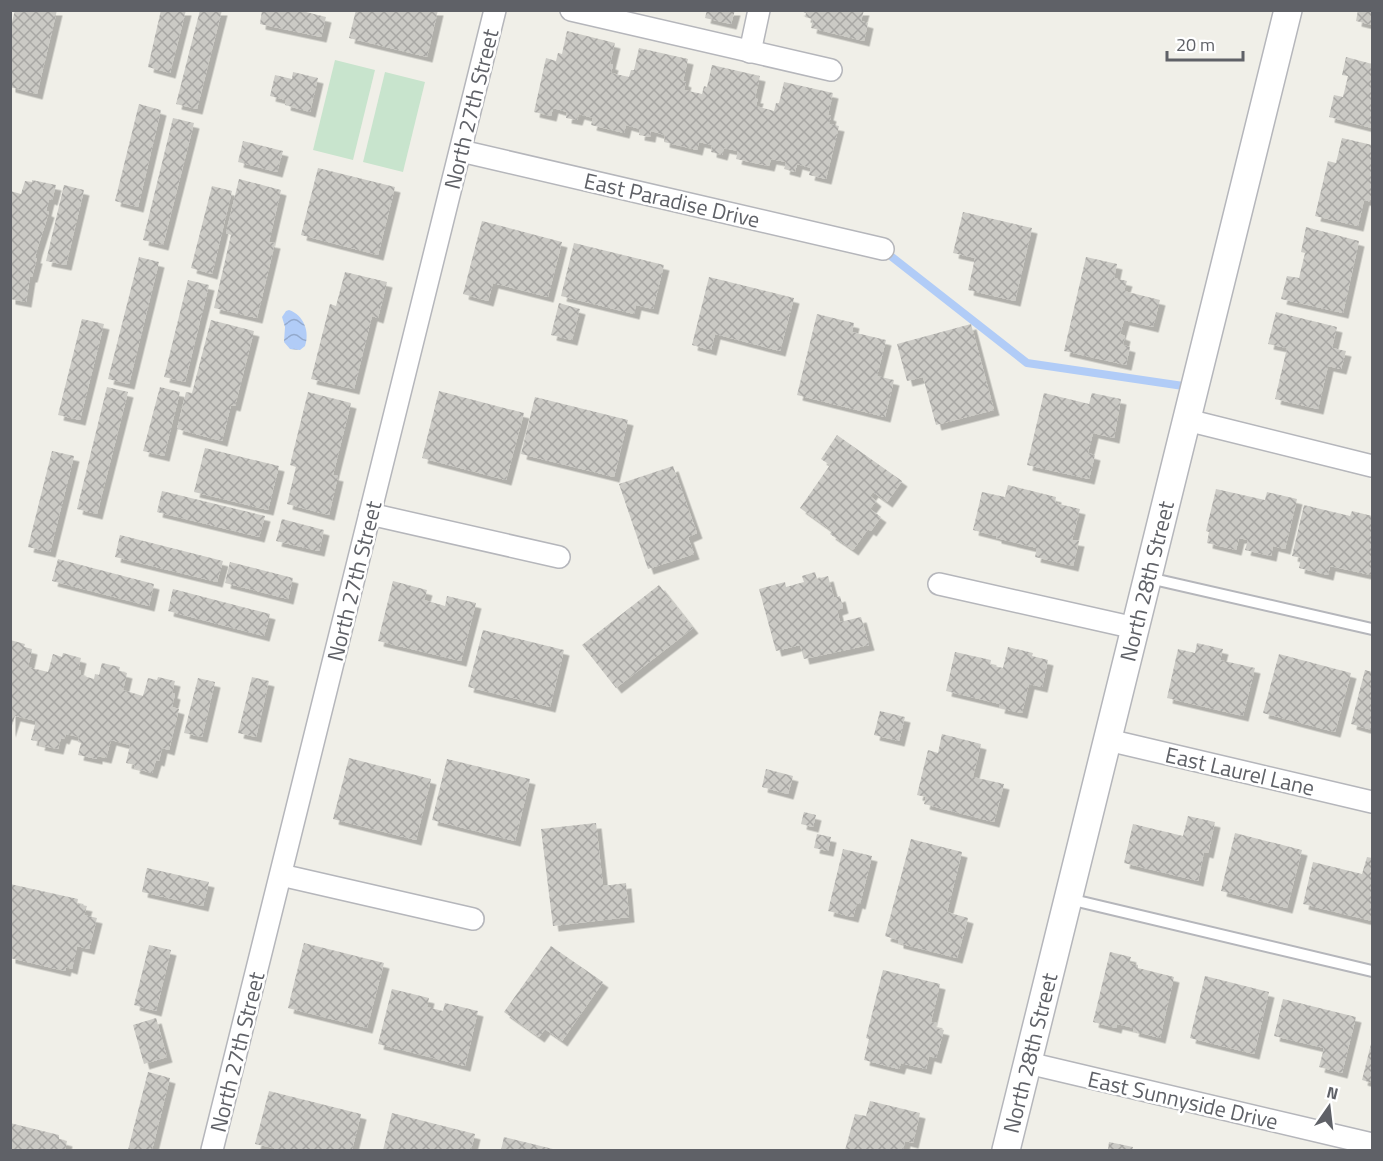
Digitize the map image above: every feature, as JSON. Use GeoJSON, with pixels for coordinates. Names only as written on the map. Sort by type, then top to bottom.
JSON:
{"type":"FeatureCollection","features":[{"type":"Feature","properties":{"kind":"street","name":"North 27th Street"},"geometry":{"type":"LineString","coordinates":[[212,1150],[495,10]]}},
{"type":"Feature","properties":{"kind":"street"},"geometry":{"type":"LineString","coordinates":[[571,10],[831,70]]}},
{"type":"Feature","properties":{"kind":"street"},"geometry":{"type":"LineString","coordinates":[[750,52],[759,10]]}},
{"type":"Feature","properties":{"kind":"street","name":"North 28th Street"},"geometry":{"type":"LineString","coordinates":[[1006,1150],[1288,10]]}},
{"type":"Feature","properties":{"kind":"street","name":"East Paradise Drive"},"geometry":{"type":"LineString","coordinates":[[461,151],[883,249]]}},
{"type":"Feature","properties":{"kind":"street"},"geometry":{"type":"LineString","coordinates":[[1187,420],[1372,466]]}},
{"type":"Feature","properties":{"kind":"street"},"geometry":{"type":"LineString","coordinates":[[370,514],[559,558]]}},
{"type":"Feature","properties":{"kind":"street"},"geometry":{"type":"LineString","coordinates":[[939,584],[1135,628]]}},
{"type":"Feature","properties":{"kind":"street","name":"East Laurel Lane"},"geometry":{"type":"LineString","coordinates":[[1108,740],[1372,802]]}},
{"type":"Feature","properties":{"kind":"street"},"geometry":{"type":"LineString","coordinates":[[281,875],[472,919]]}},
{"type":"Feature","properties":{"kind":"street","name":"East Sunnyside Drive"},"geometry":{"type":"LineString","coordinates":[[1028,1063],[1372,1144]]}},
{"type":"Feature","properties":{"kind":"lane"},"geometry":{"type":"LineString","coordinates":[[1149,578],[1372,629]]}},
{"type":"Feature","properties":{"kind":"lane"},"geometry":{"type":"LineString","coordinates":[[1069,899],[1372,971]]}},
{"type":"Feature","properties":{"kind":"green space"},"geometry":{"type":"Polygon","coordinates":[[[335,60],[375,70],[353,160],[313,150],[335,60]]]}},
{"type":"Feature","properties":{"kind":"green space"},"geometry":{"type":"Polygon","coordinates":[[[385,72],[425,82],[403,172],[363,162],[385,72]]]}},
{"type":"Feature","properties":{"kind":"water"},"geometry":{"type":"Polygon","coordinates":[[[289,310],[299,316],[306,330],[305,346],[300,350],[290,349],[284,342],[285,327],[282,317],[289,310]]]}},
{"type":"Feature","properties":{"kind":"building"},"geometry":{"type":"Polygon","coordinates":[[[15,10],[57,10],[37,94],[10,87],[10,30],[15,10]]]}},
{"type":"Feature","properties":{"kind":"building"},"geometry":{"type":"Polygon","coordinates":[[[161,10],[186,10],[170,73],[148,67],[161,10]]]}},
{"type":"Feature","properties":{"kind":"building"},"geometry":{"type":"Polygon","coordinates":[[[200,10],[222,10],[197,109],[176,104],[200,10]]]}},
{"type":"Feature","properties":{"kind":"building"},"geometry":{"type":"Polygon","coordinates":[[[262,10],[298,10],[326,17],[321,37],[260,24],[262,10]]]}},
{"type":"Feature","properties":{"kind":"building"},"geometry":{"type":"Polygon","coordinates":[[[356,10],[438,10],[427,57],[349,38],[356,10]]]}},
{"type":"Feature","properties":{"kind":"building"},"geometry":{"type":"Polygon","coordinates":[[[707,10],[735,10],[731,24],[705,18],[707,10]]]}},
{"type":"Feature","properties":{"kind":"building"},"geometry":{"type":"Polygon","coordinates":[[[798,10],[864,10],[861,21],[868,23],[864,41],[811,28],[813,19],[805,17],[806,13],[798,10]]]}},
{"type":"Feature","properties":{"kind":"building"},"geometry":{"type":"Polygon","coordinates":[[[1358,10],[1372,10],[1372,25],[1356,21],[1358,10]]]}},
{"type":"Feature","properties":{"kind":"building"},"geometry":{"type":"Polygon","coordinates":[[[567,31],[615,43],[610,64],[613,65],[611,73],[629,77],[631,70],[634,70],[639,48],[688,59],[683,81],[686,82],[684,90],[702,94],[704,86],[707,87],[712,65],[760,76],[755,98],[758,98],[756,106],[774,111],[776,103],[779,103],[784,82],[833,93],[828,115],[831,116],[829,124],[839,126],[826,179],[809,175],[811,168],[797,164],[795,172],[784,169],[786,162],[771,159],[769,166],[736,159],[738,151],[724,148],[722,155],[711,152],[712,145],[699,142],[697,150],[664,142],[665,135],[651,131],[650,137],[639,135],[640,129],[626,125],[624,133],[591,125],[593,118],[579,114],[577,120],[566,118],[567,112],[553,108],[551,116],[534,112],[546,58],[556,61],[558,53],[562,54],[567,31]]]}},
{"type":"Feature","properties":{"kind":"building"},"geometry":{"type":"Polygon","coordinates":[[[1346,57],[1372,64],[1372,128],[1329,117],[1334,95],[1343,97],[1348,76],[1342,75],[1346,57]]]}},
{"type":"Feature","properties":{"kind":"building"},"geometry":{"type":"Polygon","coordinates":[[[293,72],[318,78],[310,112],[285,105],[286,100],[270,96],[275,75],[292,79],[293,72]]]}},
{"type":"Feature","properties":{"kind":"building"},"geometry":{"type":"Polygon","coordinates":[[[139,104],[161,110],[138,207],[115,201],[139,104]]]}},
{"type":"Feature","properties":{"kind":"building"},"geometry":{"type":"Polygon","coordinates":[[[173,118],[194,123],[163,245],[143,240],[173,118]]]}},
{"type":"Feature","properties":{"kind":"building"},"geometry":{"type":"Polygon","coordinates":[[[1342,138],[1372,145],[1372,202],[1364,200],[1358,226],[1315,216],[1328,161],[1336,163],[1342,138]]]}},
{"type":"Feature","properties":{"kind":"building"},"geometry":{"type":"Polygon","coordinates":[[[243,141],[283,151],[277,172],[238,162],[243,141]]]}},
{"type":"Feature","properties":{"kind":"building"},"geometry":{"type":"Polygon","coordinates":[[[318,168],[395,187],[378,255],[301,235],[318,168]]]}},
{"type":"Feature","properties":{"kind":"building"},"geometry":{"type":"Polygon","coordinates":[[[239,179],[281,190],[269,242],[275,243],[257,318],[214,308],[231,235],[226,233],[239,179]]]}},
{"type":"Feature","properties":{"kind":"building"},"geometry":{"type":"Polygon","coordinates":[[[32,180],[56,185],[52,200],[49,199],[46,211],[49,212],[37,250],[32,277],[30,277],[26,302],[10,299],[10,191],[21,194],[25,181],[32,182],[32,180]]]}},
{"type":"Feature","properties":{"kind":"building"},"geometry":{"type":"Polygon","coordinates":[[[64,185],[84,190],[66,265],[46,261],[64,185]]]}},
{"type":"Feature","properties":{"kind":"building"},"geometry":{"type":"Polygon","coordinates":[[[212,186],[232,191],[212,274],[191,268],[212,186]]]}},
{"type":"Feature","properties":{"kind":"building"},"geometry":{"type":"Polygon","coordinates":[[[963,212],[1032,228],[1015,301],[968,290],[975,258],[953,253],[963,212]]]}},
{"type":"Feature","properties":{"kind":"building"},"geometry":{"type":"Polygon","coordinates":[[[482,221],[562,242],[548,297],[493,283],[488,301],[463,294],[482,221]]]}},
{"type":"Feature","properties":{"kind":"building"},"geometry":{"type":"Polygon","coordinates":[[[1306,227],[1359,241],[1343,313],[1281,299],[1287,276],[1299,278],[1305,253],[1301,252],[1306,227]]]}},
{"type":"Feature","properties":{"kind":"building"},"geometry":{"type":"Polygon","coordinates":[[[574,243],[664,265],[653,309],[636,305],[634,314],[561,296],[574,243]]]}},
{"type":"Feature","properties":{"kind":"building"},"geometry":{"type":"Polygon","coordinates":[[[139,257],[159,262],[129,384],[108,379],[139,257]]]}},
{"type":"Feature","properties":{"kind":"building"},"geometry":{"type":"Polygon","coordinates":[[[1086,257],[1117,264],[1114,278],[1127,281],[1124,291],[1160,300],[1153,327],[1124,320],[1120,334],[1125,336],[1123,345],[1130,347],[1126,365],[1064,351],[1086,257]]]}},
{"type":"Feature","properties":{"kind":"building"},"geometry":{"type":"Polygon","coordinates":[[[345,272],[387,282],[378,318],[372,316],[354,389],[311,379],[330,304],[336,306],[345,272]]]}},
{"type":"Feature","properties":{"kind":"building"},"geometry":{"type":"Polygon","coordinates":[[[709,277],[794,298],[780,351],[715,334],[711,350],[692,345],[709,277]]]}},
{"type":"Feature","properties":{"kind":"building"},"geometry":{"type":"Polygon","coordinates":[[[188,280],[209,285],[185,382],[164,377],[188,280]]]}},
{"type":"Feature","properties":{"kind":"building"},"geometry":{"type":"Polygon","coordinates":[[[559,303],[580,309],[572,340],[551,335],[559,303]]]}},
{"type":"Feature","properties":{"kind":"building"},"geometry":{"type":"Polygon","coordinates":[[[1276,312],[1337,327],[1332,348],[1346,351],[1341,369],[1328,366],[1318,409],[1275,399],[1287,348],[1268,344],[1276,312]]]}},
{"type":"Feature","properties":{"kind":"building"},"geometry":{"type":"Polygon","coordinates":[[[817,314],[854,323],[852,332],[886,340],[877,376],[894,380],[885,417],[797,395],[817,314]]]}},
{"type":"Feature","properties":{"kind":"building"},"geometry":{"type":"Polygon","coordinates":[[[82,319],[104,324],[80,420],[58,415],[82,319]]]}},
{"type":"Feature","properties":{"kind":"building"},"geometry":{"type":"Polygon","coordinates":[[[211,320],[254,331],[235,406],[231,405],[222,441],[177,429],[186,392],[192,393],[211,320]]]}},
{"type":"Feature","properties":{"kind":"building"},"geometry":{"type":"Polygon","coordinates":[[[971,324],[994,410],[936,425],[923,377],[907,381],[897,344],[971,324]]]}},
{"type":"Feature","properties":{"kind":"building"},"geometry":{"type":"Polygon","coordinates":[[[107,387],[128,392],[97,514],[77,509],[107,387]]]}},
{"type":"Feature","properties":{"kind":"building"},"geometry":{"type":"Polygon","coordinates":[[[160,387],[180,392],[164,456],[143,451],[160,387]]]}},
{"type":"Feature","properties":{"kind":"building"},"geometry":{"type":"Polygon","coordinates":[[[439,391],[524,413],[506,480],[422,458],[439,391]]]}},
{"type":"Feature","properties":{"kind":"building"},"geometry":{"type":"Polygon","coordinates":[[[308,392],[351,403],[333,475],[338,476],[329,515],[287,504],[296,467],[290,465],[308,392]]]}},
{"type":"Feature","properties":{"kind":"building"},"geometry":{"type":"Polygon","coordinates":[[[1044,393],[1089,404],[1092,393],[1121,399],[1114,438],[1093,433],[1088,453],[1095,455],[1089,479],[1027,465],[1044,393]]]}},
{"type":"Feature","properties":{"kind":"building"},"geometry":{"type":"Polygon","coordinates":[[[535,397],[628,420],[614,477],[521,454],[535,397]]]}},
{"type":"Feature","properties":{"kind":"building"},"geometry":{"type":"Polygon","coordinates":[[[837,435],[902,481],[887,502],[873,492],[870,496],[876,501],[870,509],[881,517],[871,531],[868,529],[853,550],[830,534],[832,531],[800,508],[830,465],[821,459],[837,435]]]}},
{"type":"Feature","properties":{"kind":"building"},"geometry":{"type":"Polygon","coordinates":[[[205,448],[279,466],[268,510],[194,492],[205,448]]]}},
{"type":"Feature","properties":{"kind":"building"},"geometry":{"type":"Polygon","coordinates":[[[52,451],[74,456],[50,552],[28,547],[52,451]]]}},
{"type":"Feature","properties":{"kind":"building"},"geometry":{"type":"Polygon","coordinates":[[[673,466],[697,533],[688,537],[694,554],[648,569],[619,484],[673,466]]]}},
{"type":"Feature","properties":{"kind":"building"},"geometry":{"type":"Polygon","coordinates":[[[1008,485],[1056,497],[1055,503],[1080,509],[1072,540],[1079,541],[1073,566],[1035,557],[1037,548],[973,530],[982,492],[1005,497],[1008,485]]]}},
{"type":"Feature","properties":{"kind":"building"},"geometry":{"type":"Polygon","coordinates":[[[1216,489],[1265,500],[1267,492],[1297,499],[1285,549],[1273,546],[1271,556],[1245,550],[1248,540],[1239,538],[1236,550],[1207,543],[1209,532],[1206,531],[1216,489]]]}},
{"type":"Feature","properties":{"kind":"building"},"geometry":{"type":"Polygon","coordinates":[[[162,491],[265,516],[259,537],[157,512],[162,491]]]}},
{"type":"Feature","properties":{"kind":"building"},"geometry":{"type":"Polygon","coordinates":[[[1304,505],[1350,516],[1352,511],[1372,516],[1371,575],[1330,566],[1328,575],[1299,568],[1301,558],[1292,556],[1304,505]]]}},
{"type":"Feature","properties":{"kind":"building"},"geometry":{"type":"Polygon","coordinates":[[[282,519],[324,530],[319,551],[276,541],[282,519]]]}},
{"type":"Feature","properties":{"kind":"building"},"geometry":{"type":"Polygon","coordinates":[[[120,535],[223,561],[217,582],[115,557],[120,535]]]}},
{"type":"Feature","properties":{"kind":"building"},"geometry":{"type":"Polygon","coordinates":[[[58,559],[154,584],[149,606],[52,581],[58,559]]]}},
{"type":"Feature","properties":{"kind":"building"},"geometry":{"type":"Polygon","coordinates":[[[230,562],[293,578],[288,599],[225,583],[230,562]]]}},
{"type":"Feature","properties":{"kind":"building"},"geometry":{"type":"Polygon","coordinates":[[[815,572],[817,579],[828,576],[834,598],[840,596],[843,608],[837,610],[840,622],[861,617],[869,645],[804,659],[800,645],[776,651],[759,589],[785,582],[786,587],[804,582],[802,576],[815,572]]]}},
{"type":"Feature","properties":{"kind":"building"},"geometry":{"type":"Polygon","coordinates":[[[393,581],[427,590],[424,600],[445,606],[447,596],[476,603],[461,661],[378,641],[393,581]]]}},
{"type":"Feature","properties":{"kind":"building"},"geometry":{"type":"Polygon","coordinates":[[[659,585],[693,628],[616,688],[582,645],[659,585]]]}},
{"type":"Feature","properties":{"kind":"building"},"geometry":{"type":"Polygon","coordinates":[[[173,589],[270,614],[264,636],[168,611],[173,589]]]}},
{"type":"Feature","properties":{"kind":"building"},"geometry":{"type":"Polygon","coordinates":[[[483,630],[564,650],[550,707],[468,687],[483,630]]]}},
{"type":"Feature","properties":{"kind":"building"},"geometry":{"type":"Polygon","coordinates":[[[10,640],[25,644],[24,647],[32,649],[28,667],[48,672],[53,654],[62,657],[63,653],[81,658],[78,670],[81,671],[80,675],[94,679],[95,674],[99,675],[102,663],[120,667],[119,671],[127,673],[123,690],[143,696],[148,678],[157,680],[158,677],[175,681],[172,707],[179,709],[169,750],[162,748],[159,761],[156,760],[152,773],[126,763],[130,745],[111,740],[106,758],[97,756],[97,759],[78,755],[81,743],[78,742],[79,737],[66,734],[64,739],[61,738],[58,749],[39,745],[40,742],[31,740],[36,721],[15,716],[10,732],[10,640]]]}},
{"type":"Feature","properties":{"kind":"building"},"geometry":{"type":"Polygon","coordinates":[[[1197,643],[1223,649],[1220,660],[1255,668],[1243,716],[1167,698],[1178,649],[1195,653],[1197,643]]]}},
{"type":"Feature","properties":{"kind":"building"},"geometry":{"type":"Polygon","coordinates":[[[1008,647],[1033,653],[1032,656],[1048,660],[1042,687],[1029,684],[1022,713],[999,708],[1000,704],[946,691],[955,652],[991,660],[990,665],[1003,668],[1008,647]]]}},
{"type":"Feature","properties":{"kind":"building"},"geometry":{"type":"Polygon","coordinates":[[[1279,654],[1351,673],[1335,732],[1263,713],[1279,654]]]}},
{"type":"Feature","properties":{"kind":"building"},"geometry":{"type":"Polygon","coordinates":[[[1365,670],[1372,672],[1372,730],[1351,724],[1365,670]]]}},
{"type":"Feature","properties":{"kind":"building"},"geometry":{"type":"Polygon","coordinates":[[[252,677],[269,681],[256,737],[238,733],[252,677]]]}},
{"type":"Feature","properties":{"kind":"building"},"geometry":{"type":"Polygon","coordinates":[[[198,678],[215,682],[202,737],[184,733],[198,678]]]}},
{"type":"Feature","properties":{"kind":"building"},"geometry":{"type":"Polygon","coordinates":[[[880,711],[905,717],[899,741],[874,735],[880,711]]]}},
{"type":"Feature","properties":{"kind":"building"},"geometry":{"type":"Polygon","coordinates":[[[942,734],[981,744],[973,777],[1004,784],[994,822],[924,804],[926,797],[917,795],[928,750],[938,753],[942,734]]]}},
{"type":"Feature","properties":{"kind":"building"},"geometry":{"type":"Polygon","coordinates":[[[349,758],[431,779],[416,840],[333,819],[349,758]]]}},
{"type":"Feature","properties":{"kind":"building"},"geometry":{"type":"Polygon","coordinates":[[[447,759],[530,779],[515,841],[432,820],[447,759]]]}},
{"type":"Feature","properties":{"kind":"building"},"geometry":{"type":"Polygon","coordinates":[[[766,769],[793,776],[788,794],[762,787],[766,769]]]}},
{"type":"Feature","properties":{"kind":"building"},"geometry":{"type":"Polygon","coordinates":[[[804,812],[816,815],[813,827],[801,824],[804,812]]]}},
{"type":"Feature","properties":{"kind":"building"},"geometry":{"type":"Polygon","coordinates":[[[1188,816],[1215,822],[1208,853],[1204,852],[1198,881],[1124,863],[1133,824],[1183,836],[1188,816]]]}},
{"type":"Feature","properties":{"kind":"building"},"geometry":{"type":"Polygon","coordinates":[[[596,823],[603,886],[626,883],[629,917],[553,926],[541,829],[596,823]]]}},
{"type":"Feature","properties":{"kind":"building"},"geometry":{"type":"Polygon","coordinates":[[[1235,833],[1302,850],[1287,908],[1221,891],[1235,833]]]}},
{"type":"Feature","properties":{"kind":"building"},"geometry":{"type":"Polygon","coordinates":[[[817,834],[831,837],[828,851],[814,848],[817,834]]]}},
{"type":"Feature","properties":{"kind":"building"},"geometry":{"type":"Polygon","coordinates":[[[911,839],[962,852],[947,912],[968,918],[957,958],[898,943],[898,940],[885,936],[911,839]]]}},
{"type":"Feature","properties":{"kind":"building"},"geometry":{"type":"Polygon","coordinates":[[[843,849],[872,856],[860,904],[857,903],[853,917],[828,911],[843,849]]]}},
{"type":"Feature","properties":{"kind":"building"},"geometry":{"type":"Polygon","coordinates":[[[1367,857],[1372,858],[1372,921],[1303,904],[1313,862],[1362,874],[1367,857]]]}},
{"type":"Feature","properties":{"kind":"building"},"geometry":{"type":"Polygon","coordinates":[[[147,868],[209,882],[203,906],[142,892],[147,868]]]}},
{"type":"Feature","properties":{"kind":"building"},"geometry":{"type":"Polygon","coordinates":[[[10,884],[78,899],[77,904],[87,906],[84,915],[97,918],[89,949],[77,946],[72,969],[66,967],[65,971],[10,958],[10,884]]]}},
{"type":"Feature","properties":{"kind":"building"},"geometry":{"type":"Polygon","coordinates":[[[304,943],[384,963],[367,1028],[288,1008],[304,943]]]}},
{"type":"Feature","properties":{"kind":"building"},"geometry":{"type":"Polygon","coordinates":[[[149,945],[171,950],[156,1011],[134,1005],[149,945]]]}},
{"type":"Feature","properties":{"kind":"building"},"geometry":{"type":"Polygon","coordinates":[[[551,946],[603,982],[562,1041],[545,1029],[539,1037],[504,1012],[551,946]]]}},
{"type":"Feature","properties":{"kind":"building"},"geometry":{"type":"Polygon","coordinates":[[[1110,952],[1131,957],[1129,963],[1138,965],[1138,968],[1174,977],[1160,1038],[1133,1031],[1134,1028],[1117,1024],[1116,1028],[1093,1022],[1110,952]]]}},
{"type":"Feature","properties":{"kind":"building"},"geometry":{"type":"Polygon","coordinates":[[[883,970],[940,984],[931,1022],[937,1023],[936,1028],[944,1030],[936,1058],[929,1056],[926,1069],[901,1063],[899,1069],[864,1060],[869,1039],[866,1038],[883,970]]]}},
{"type":"Feature","properties":{"kind":"building"},"geometry":{"type":"Polygon","coordinates":[[[1205,976],[1269,992],[1254,1054],[1190,1038],[1205,976]]]}},
{"type":"Feature","properties":{"kind":"building"},"geometry":{"type":"Polygon","coordinates":[[[392,989],[429,998],[427,1007],[443,1011],[445,1003],[478,1011],[465,1066],[378,1044],[392,989]]]}},
{"type":"Feature","properties":{"kind":"building"},"geometry":{"type":"Polygon","coordinates":[[[1283,999],[1356,1017],[1342,1073],[1319,1067],[1324,1048],[1274,1036],[1283,999]]]}},
{"type":"Feature","properties":{"kind":"building"},"geometry":{"type":"Polygon","coordinates":[[[156,1018],[167,1057],[144,1064],[133,1025],[156,1018]]]}},
{"type":"Feature","properties":{"kind":"building"},"geometry":{"type":"Polygon","coordinates":[[[1372,1040],[1372,1083],[1362,1080],[1372,1040]]]}},
{"type":"Feature","properties":{"kind":"building"},"geometry":{"type":"Polygon","coordinates":[[[148,1072],[170,1078],[152,1150],[128,1150],[148,1072]]]}},
{"type":"Feature","properties":{"kind":"building"},"geometry":{"type":"Polygon","coordinates":[[[269,1091],[361,1114],[352,1150],[283,1150],[255,1144],[269,1091]]]}},
{"type":"Feature","properties":{"kind":"building"},"geometry":{"type":"Polygon","coordinates":[[[870,1101],[920,1113],[913,1143],[905,1141],[903,1150],[845,1150],[855,1114],[866,1116],[870,1101]]]}},
{"type":"Feature","properties":{"kind":"building"},"geometry":{"type":"Polygon","coordinates":[[[392,1113],[475,1134],[471,1150],[383,1150],[392,1113]]]}},
{"type":"Feature","properties":{"kind":"building"},"geometry":{"type":"Polygon","coordinates":[[[10,1123],[59,1135],[59,1139],[67,1141],[65,1150],[10,1150],[10,1123]]]}},
{"type":"Feature","properties":{"kind":"building"},"geometry":{"type":"Polygon","coordinates":[[[504,1137],[557,1150],[501,1150],[504,1137]]]}},
{"type":"Feature","properties":{"kind":"building"},"geometry":{"type":"Polygon","coordinates":[[[1109,1142],[1133,1147],[1132,1150],[1108,1150],[1109,1142]]]}},
{"type":"Feature","properties":{"kind":"waterway"},"geometry":{"type":"LineString","coordinates":[[883,250],[1027,363],[1190,387]]}}]}
